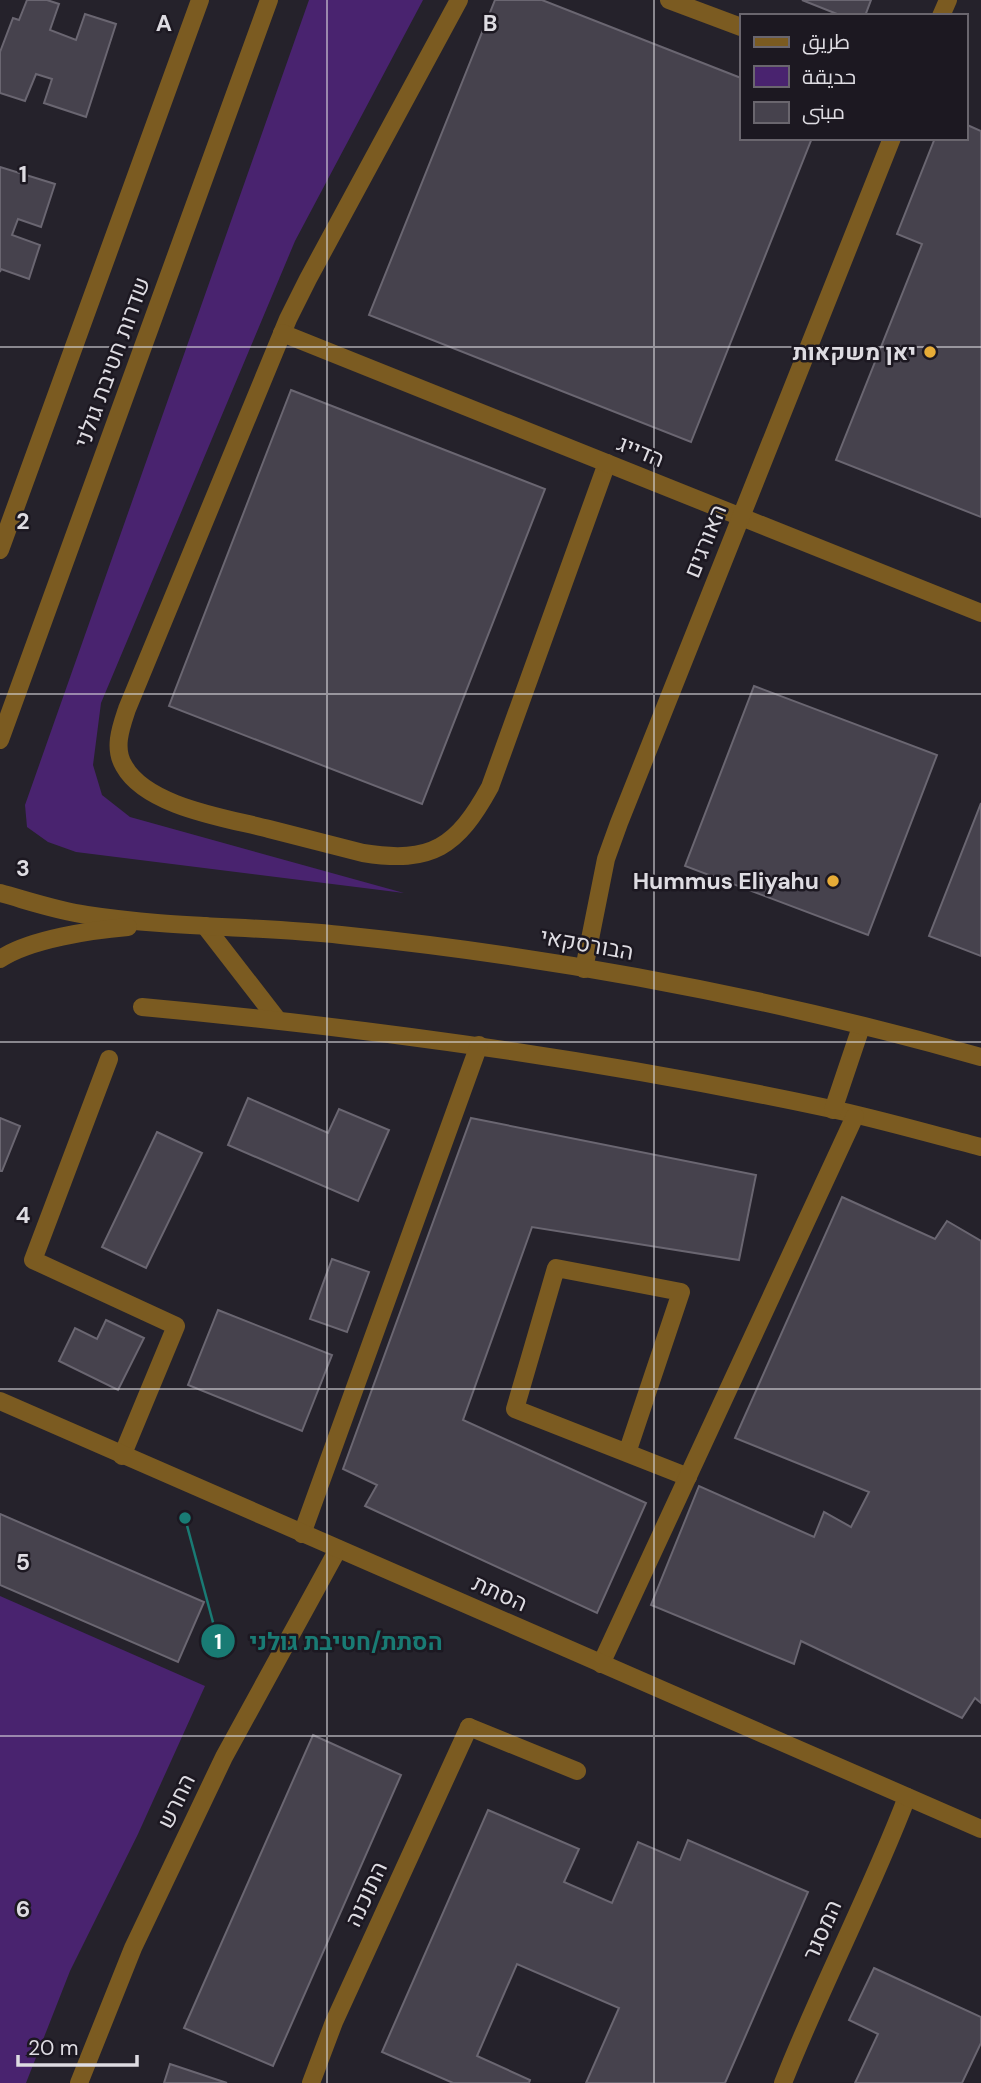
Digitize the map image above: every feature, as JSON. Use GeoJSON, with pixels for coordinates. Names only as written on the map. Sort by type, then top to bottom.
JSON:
{"type":"FeatureCollection","features":[{"type":"Feature","properties":{"kind":"street","name":"שדרות חטיבת גולני"},"geometry":{"type":"LineString","coordinates":[[0,550],[200,0]]}},
{"type":"Feature","properties":{"kind":"street","name":"שדרות חטיבת גולני"},"geometry":{"type":"LineString","coordinates":[[0,740],[269,0]]}},
{"type":"Feature","properties":{"kind":"street"},"geometry":{"type":"LineString","coordinates":[[459,0],[308,279],[282,333],[119,732],[121,757],[131,776],[158,794],[190,809],[362,853],[411,857],[430,852],[460,833],[490,787],[607,463]]}},
{"type":"Feature","properties":{"kind":"street"},"geometry":{"type":"LineString","coordinates":[[669,0],[740,27]]}},
{"type":"Feature","properties":{"kind":"street","name":"האורגים"},"geometry":{"type":"LineString","coordinates":[[584,969],[610,847],[891,140]]}},
{"type":"Feature","properties":{"kind":"street","name":"הדייג"},"geometry":{"type":"LineString","coordinates":[[282,333],[981,613]]}},
{"type":"Feature","properties":{"kind":"street","name":"הבורסקאי"},"geometry":{"type":"LineString","coordinates":[[0,893],[86,915],[177,924],[339,934],[504,955],[667,983],[981,1057]]}},
{"type":"Feature","properties":{"kind":"street","name":"הבורסקאי"},"geometry":{"type":"LineString","coordinates":[[0,959],[27,947],[76,934],[177,924]]}},
{"type":"Feature","properties":{"kind":"street"},"geometry":{"type":"LineString","coordinates":[[205,926],[276,1019]]}},
{"type":"Feature","properties":{"kind":"street"},"geometry":{"type":"LineString","coordinates":[[142,1007],[276,1019],[479,1045],[634,1071],[833,1110],[981,1147]]}},
{"type":"Feature","properties":{"kind":"street"},"geometry":{"type":"LineString","coordinates":[[833,1110],[861,1027]]}},
{"type":"Feature","properties":{"kind":"street"},"geometry":{"type":"LineString","coordinates":[[302,1534],[479,1045]]}},
{"type":"Feature","properties":{"kind":"street"},"geometry":{"type":"LineString","coordinates":[[109,1059],[33,1261],[176,1326],[121,1456]]}},
{"type":"Feature","properties":{"kind":"street"},"geometry":{"type":"LineString","coordinates":[[601,1664],[855,1116]]}},
{"type":"Feature","properties":{"kind":"street"},"geometry":{"type":"LineString","coordinates":[[627,1453],[681,1292],[556,1268],[515,1409],[688,1477]]}},
{"type":"Feature","properties":{"kind":"street","name":"הסתת"},"geometry":{"type":"LineString","coordinates":[[0,1401],[981,1829]]}},
{"type":"Feature","properties":{"kind":"street","name":"החרש"},"geometry":{"type":"LineString","coordinates":[[79,2083],[132,1948],[224,1757],[338,1549]]}},
{"type":"Feature","properties":{"kind":"street","name":"התוכנה"},"geometry":{"type":"LineString","coordinates":[[311,2083],[334,2022],[469,1727],[577,1771]]}},
{"type":"Feature","properties":{"kind":"street","name":"המסגר"},"geometry":{"type":"LineString","coordinates":[[783,2083],[907,1797]]}},
{"type":"Feature","properties":{"kind":"green space"},"geometry":{"type":"Polygon","coordinates":[[[309,0],[423,0],[295,241],[101,703],[93,765],[102,795],[130,817],[404,893],[76,852],[48,842],[27,827],[25,805],[309,0]]]}},
{"type":"Feature","properties":{"kind":"green space"},"geometry":{"type":"Polygon","coordinates":[[[0,1596],[205,1686],[138,1834],[70,1971],[26,2083],[0,2083],[0,1596]]]}},
{"type":"Feature","properties":{"kind":"building"},"geometry":{"type":"Polygon","coordinates":[[[27,0],[47,0],[59,4],[50,30],[76,40],[85,14],[116,24],[86,117],[44,103],[52,79],[36,74],[25,101],[0,93],[0,52],[13,18],[19,20],[27,0]]]}},
{"type":"Feature","properties":{"kind":"building"},"geometry":{"type":"Polygon","coordinates":[[[495,0],[542,0],[740,78],[740,140],[811,140],[691,442],[369,315],[495,0]]]}},
{"type":"Feature","properties":{"kind":"building"},"geometry":{"type":"Polygon","coordinates":[[[802,0],[871,0],[866,14],[837,14],[802,0]]]}},
{"type":"Feature","properties":{"kind":"building","name":"יאן משקאות"},"geometry":{"type":"Polygon","coordinates":[[[967,125],[981,131],[981,517],[836,460],[922,244],[897,234],[934,140],[967,140],[967,125]]]}},
{"type":"Feature","properties":{"kind":"building"},"geometry":{"type":"Polygon","coordinates":[[[0,167],[55,184],[41,227],[18,219],[12,235],[40,245],[29,279],[1,269],[0,272],[0,167]]]}},
{"type":"Feature","properties":{"kind":"building"},"geometry":{"type":"Polygon","coordinates":[[[291,390],[545,489],[422,804],[169,706],[291,390]]]}},
{"type":"Feature","properties":{"kind":"building"},"geometry":{"type":"Polygon","coordinates":[[[754,686],[937,755],[868,935],[685,866],[754,686]]]}},
{"type":"Feature","properties":{"kind":"building"},"geometry":{"type":"Polygon","coordinates":[[[981,803],[981,956],[929,936],[981,803]]]}},
{"type":"Feature","properties":{"kind":"building"},"geometry":{"type":"Polygon","coordinates":[[[248,1098],[328,1133],[339,1109],[389,1130],[358,1201],[228,1145],[248,1098]]]}},
{"type":"Feature","properties":{"kind":"building"},"geometry":{"type":"Polygon","coordinates":[[[0,1118],[20,1126],[2,1171],[0,1171],[0,1118]]]}},
{"type":"Feature","properties":{"kind":"building"},"geometry":{"type":"Polygon","coordinates":[[[471,1118],[756,1175],[739,1260],[532,1227],[463,1420],[646,1503],[597,1613],[365,1506],[377,1485],[343,1469],[471,1118]]]}},
{"type":"Feature","properties":{"kind":"building"},"geometry":{"type":"Polygon","coordinates":[[[157,1132],[202,1153],[146,1268],[102,1247],[157,1132]]]}},
{"type":"Feature","properties":{"kind":"building"},"geometry":{"type":"Polygon","coordinates":[[[842,1197],[935,1239],[947,1221],[981,1241],[981,1703],[975,1698],[962,1718],[801,1641],[794,1664],[651,1605],[699,1486],[814,1537],[824,1512],[851,1527],[869,1492],[735,1438],[842,1197]]]}},
{"type":"Feature","properties":{"kind":"building"},"geometry":{"type":"Polygon","coordinates":[[[332,1259],[369,1272],[347,1332],[310,1319],[332,1259]]]}},
{"type":"Feature","properties":{"kind":"building"},"geometry":{"type":"Polygon","coordinates":[[[218,1310],[332,1355],[302,1431],[188,1385],[218,1310]]]}},
{"type":"Feature","properties":{"kind":"building"},"geometry":{"type":"Polygon","coordinates":[[[106,1320],[144,1338],[118,1390],[59,1361],[75,1328],[97,1339],[106,1320]]]}},
{"type":"Feature","properties":{"kind":"building"},"geometry":{"type":"Polygon","coordinates":[[[0,1514],[204,1602],[178,1662],[0,1585],[0,1514]]]}},
{"type":"Feature","properties":{"kind":"building"},"geometry":{"type":"Polygon","coordinates":[[[313,1735],[401,1775],[273,2066],[184,2028],[313,1735]]]}},
{"type":"Feature","properties":{"kind":"building"},"geometry":{"type":"Polygon","coordinates":[[[488,1810],[579,1849],[564,1882],[612,1903],[638,1842],[680,1860],[688,1840],[808,1892],[725,2083],[586,2083],[619,2008],[517,1964],[477,2056],[530,2080],[529,2083],[453,2083],[382,2052],[488,1810]]]}},
{"type":"Feature","properties":{"kind":"building"},"geometry":{"type":"Polygon","coordinates":[[[874,1968],[981,2017],[981,2043],[962,2083],[855,2083],[878,2034],[849,2020],[874,1968]]]}},
{"type":"Feature","properties":{"kind":"building"},"geometry":{"type":"Polygon","coordinates":[[[170,2064],[227,2083],[164,2083],[170,2064]]]}},
{"type":"Feature","properties":{"kind":"place","name":"יאן משקאות"},"geometry":{"type":"Point","coordinates":[930,352]}},
{"type":"Feature","properties":{"kind":"place","name":"Hummus Eliyahu"},"geometry":{"type":"Point","coordinates":[833,881]}},
{"type":"Feature","properties":{"kind":"place","name":"הסתת/חטיבת גולני"},"geometry":{"type":"Point","coordinates":[185,1518]}}]}
